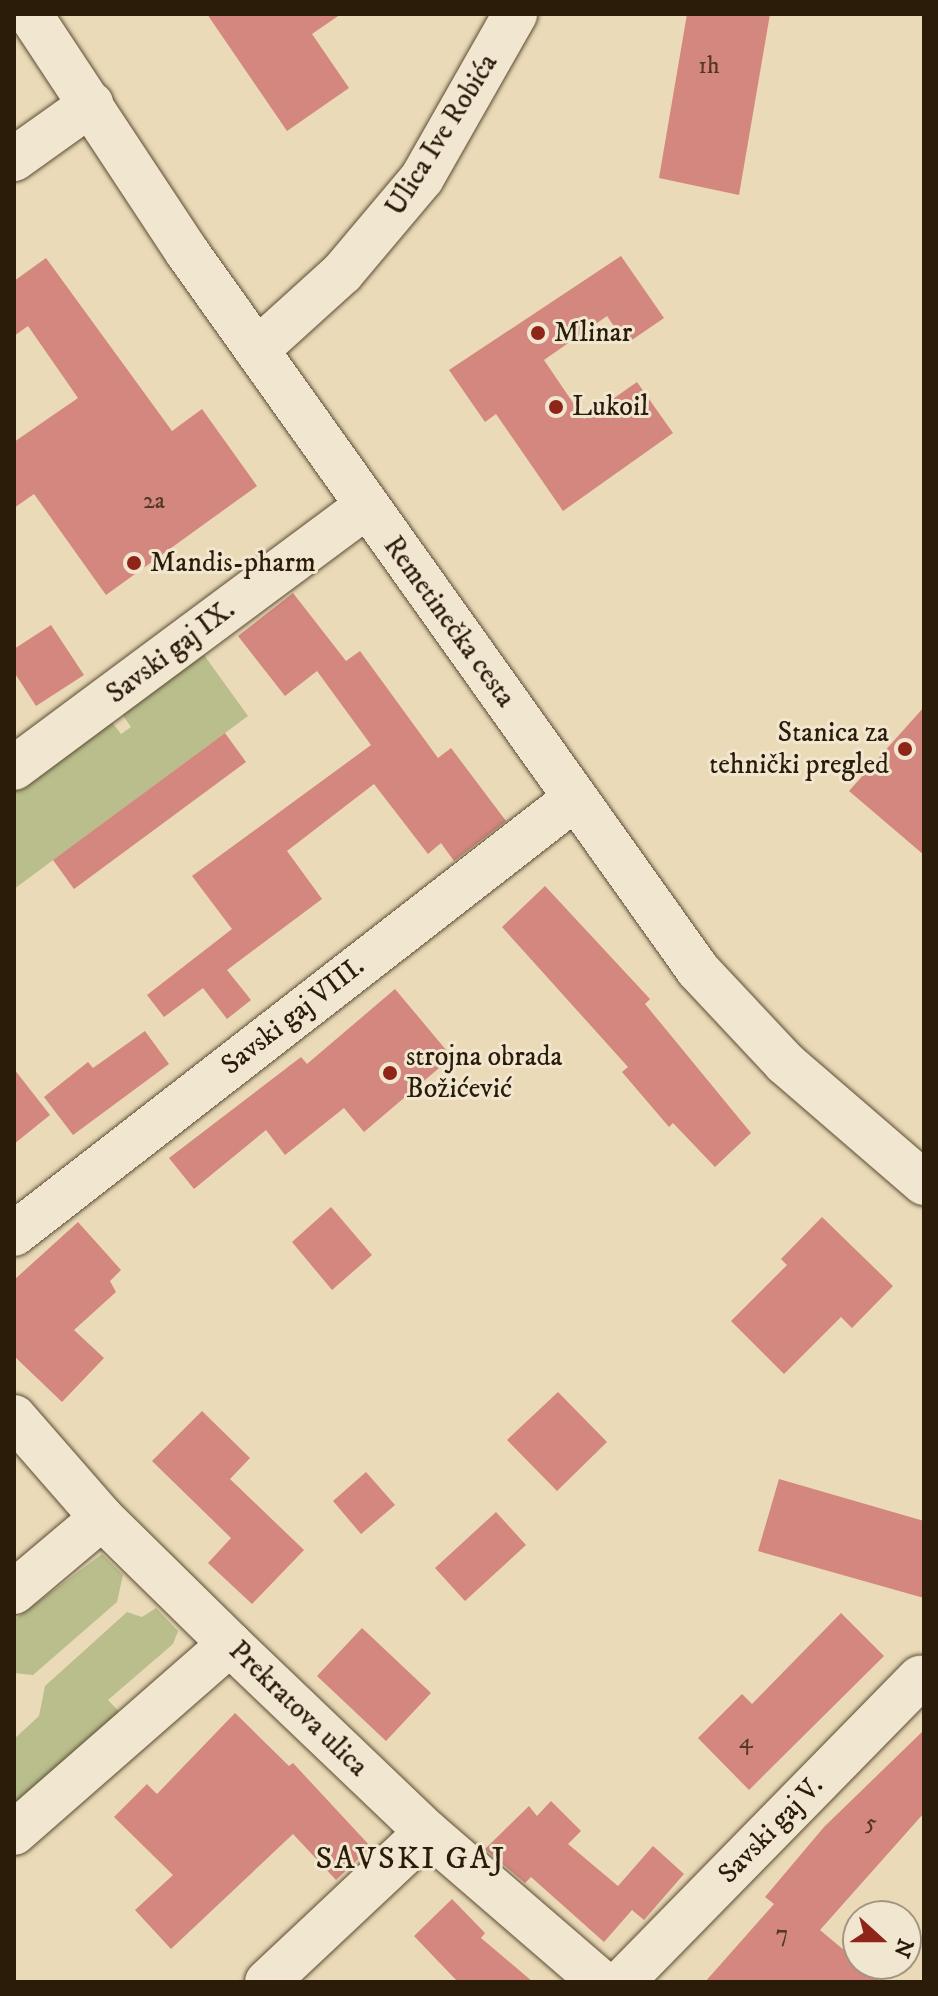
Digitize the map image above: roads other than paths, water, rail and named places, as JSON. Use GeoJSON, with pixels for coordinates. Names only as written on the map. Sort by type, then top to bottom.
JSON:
{"type":"FeatureCollection","features":[{"type":"Feature","properties":{"kind":"street","name":"Remetinečka cesta"},"geometry":{"type":"LineString","coordinates":[[30,14],[366,507],[573,800],[698,970],[740,1017],[868,1140],[924,1183]]}},
{"type":"Feature","properties":{"kind":"street","name":"Ulica Ive Robića"},"geometry":{"type":"LineString","coordinates":[[257,350],[342,273],[422,178],[515,14]]}},
{"type":"Feature","properties":{"kind":"street"},"geometry":{"type":"LineString","coordinates":[[14,159],[91,104]]}},
{"type":"Feature","properties":{"kind":"street","name":"Savski gaj IX."},"geometry":{"type":"LineString","coordinates":[[14,768],[366,507]]}},
{"type":"Feature","properties":{"kind":"street","name":"Savski gaj VIII."},"geometry":{"type":"LineString","coordinates":[[14,1234],[573,800]]}},
{"type":"Feature","properties":{"kind":"street","name":"Prekratova ulica"},"geometry":{"type":"LineString","coordinates":[[14,1417],[102,1518],[230,1644],[427,1832],[601,1982]]}},
{"type":"Feature","properties":{"kind":"street"},"geometry":{"type":"LineString","coordinates":[[14,1592],[102,1518]]}},
{"type":"Feature","properties":{"kind":"street"},"geometry":{"type":"LineString","coordinates":[[14,1833],[230,1644]]}},
{"type":"Feature","properties":{"kind":"street","name":"Savski gaj V."},"geometry":{"type":"LineString","coordinates":[[622,1982],[920,1678]]}},
{"type":"Feature","properties":{"kind":"street"},"geometry":{"type":"LineString","coordinates":[[267,1982],[427,1832]]}},
{"type":"Feature","properties":{"kind":"place","name":"Mlinar"},"geometry":{"type":"Point","coordinates":[538,333]}},
{"type":"Feature","properties":{"kind":"place","name":"Lukoil"},"geometry":{"type":"Point","coordinates":[556,407]}},
{"type":"Feature","properties":{"kind":"place","name":"Mandis-pharm"},"geometry":{"type":"Point","coordinates":[134,563]}},
{"type":"Feature","properties":{"kind":"place","name":"Stanica za tehnički pregled"},"geometry":{"type":"Point","coordinates":[905,749]}},
{"type":"Feature","properties":{"kind":"place","name":"strojna obrada Božićević"},"geometry":{"type":"Point","coordinates":[390,1073]}},
{"type":"Feature","properties":{"kind":"district","name":"SAVSKI GAJ"},"geometry":{"type":"Point","coordinates":[411,1859]}}]}
